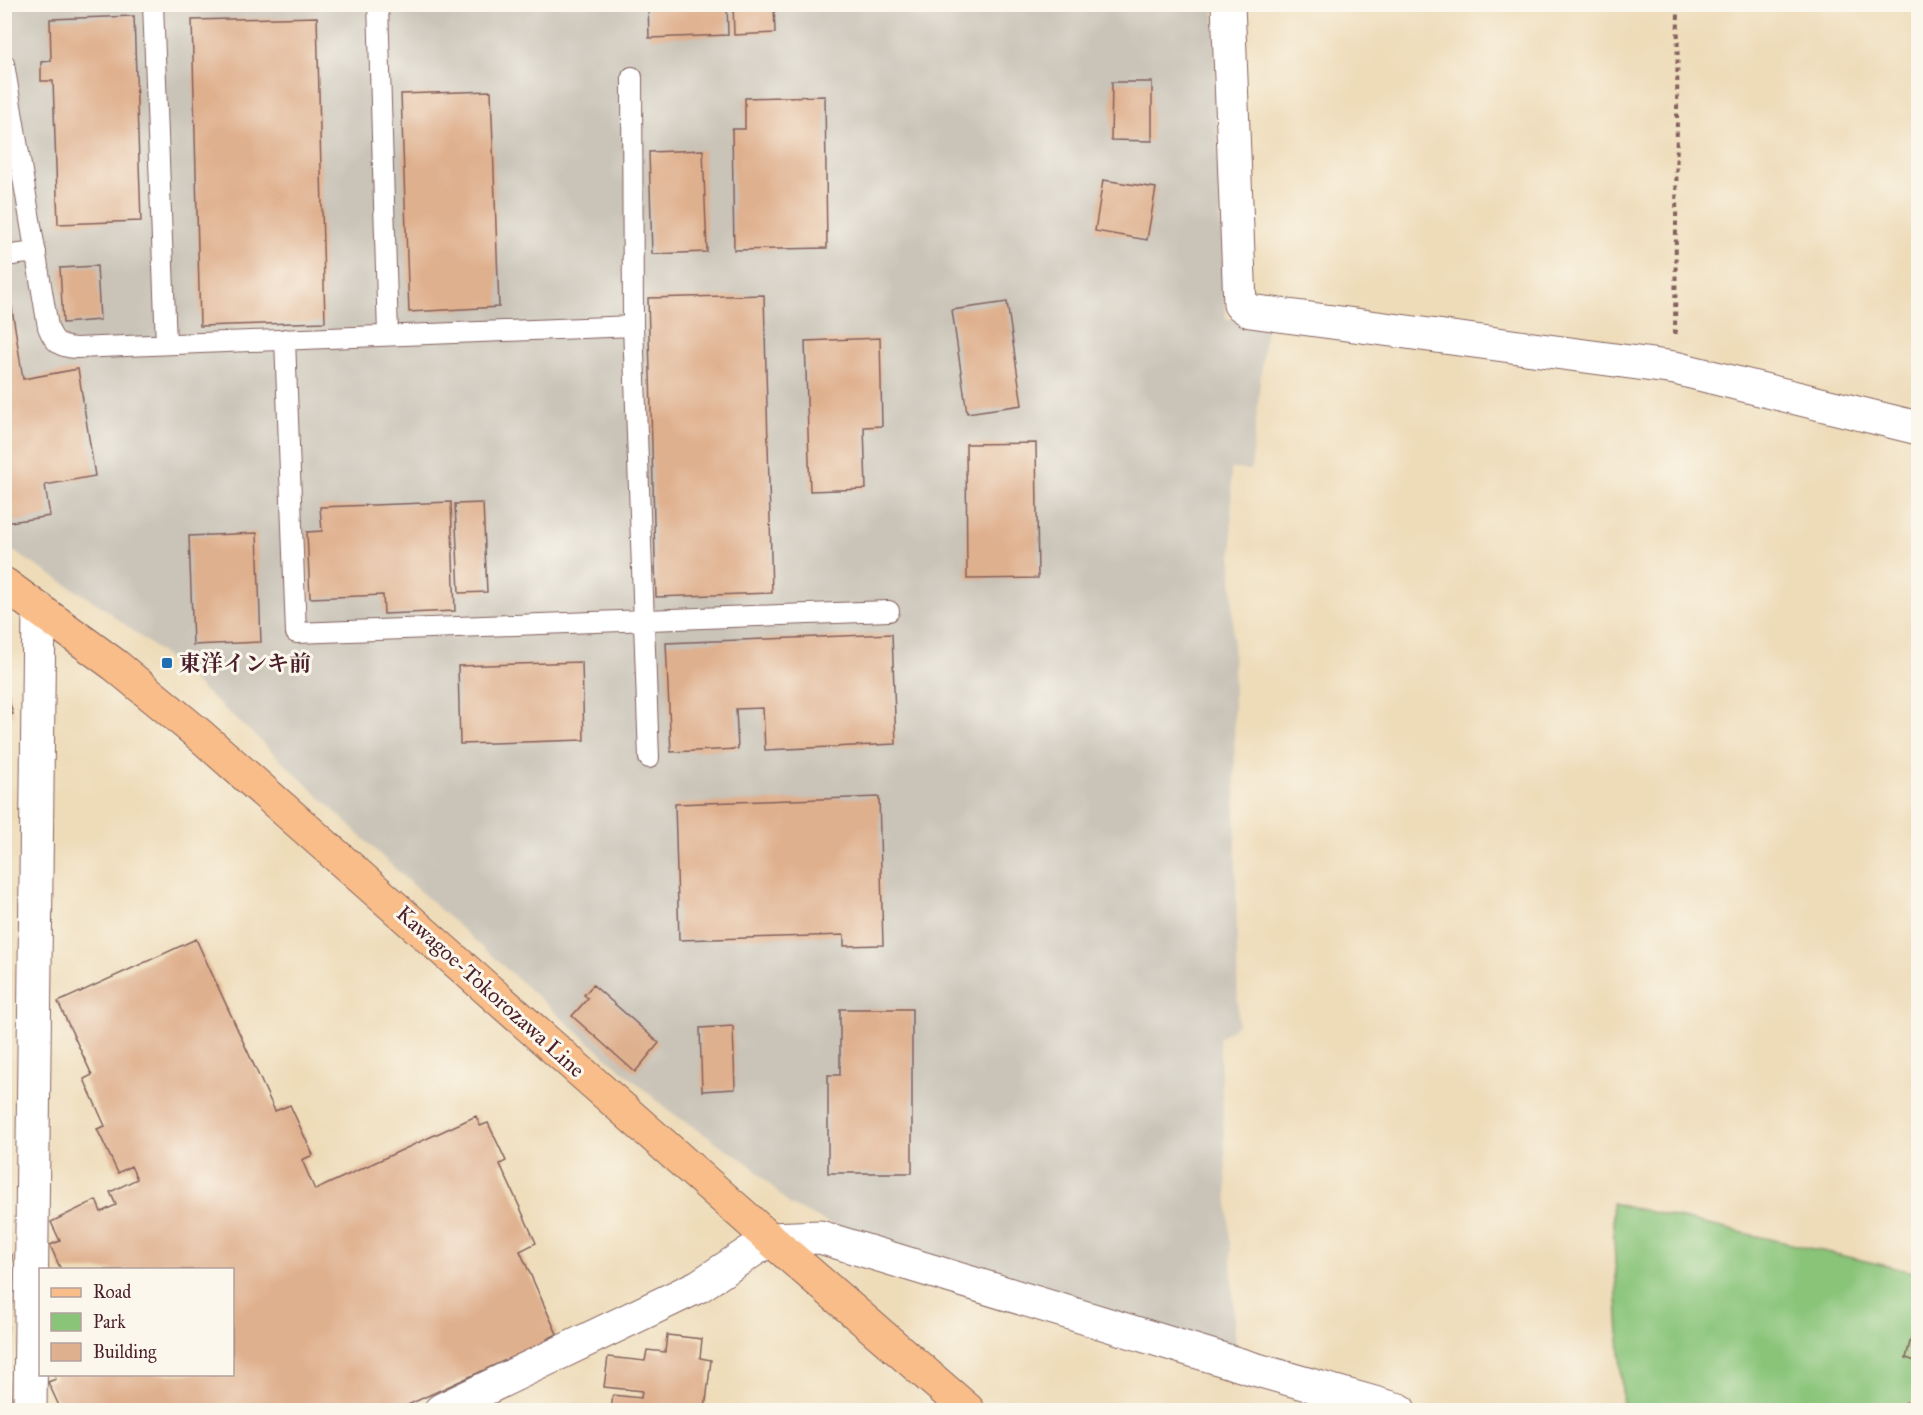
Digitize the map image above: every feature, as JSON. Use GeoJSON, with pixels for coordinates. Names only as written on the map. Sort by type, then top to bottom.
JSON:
{"type":"FeatureCollection","features":[{"type":"Feature","properties":{"kind":"main road","name":"Kawagoe-Tokorozawa Line"},"geometry":{"type":"LineString","coordinates":[[4,584],[115,665],[201,736],[770,1239],[968,1410]]}},
{"type":"Feature","properties":{"kind":"street"},"geometry":{"type":"LineString","coordinates":[[1228,4],[1240,304],[1250,311],[1675,368],[1918,428]]}},
{"type":"Feature","properties":{"kind":"street"},"geometry":{"type":"LineString","coordinates":[[30,1410],[39,609]]}},
{"type":"Feature","properties":{"kind":"street"},"geometry":{"type":"LineString","coordinates":[[441,1410],[699,1286],[770,1239],[820,1237],[1254,1370],[1399,1410]]}},
{"type":"Feature","properties":{"kind":"lane"},"geometry":{"type":"LineString","coordinates":[[153,4],[166,344]]}},
{"type":"Feature","properties":{"kind":"lane"},"geometry":{"type":"LineString","coordinates":[[378,4],[388,335]]}},
{"type":"Feature","properties":{"kind":"lane"},"geometry":{"type":"LineString","coordinates":[[4,64],[48,327],[52,340],[62,347],[633,326]]}},
{"type":"Feature","properties":{"kind":"lane"},"geometry":{"type":"LineString","coordinates":[[632,77],[633,326],[649,758]]}},
{"type":"Feature","properties":{"kind":"lane"},"geometry":{"type":"LineString","coordinates":[[4,256],[36,252]]}},
{"type":"Feature","properties":{"kind":"lane"},"geometry":{"type":"LineString","coordinates":[[285,339],[296,633],[889,611]]}},
{"type":"Feature","properties":{"kind":"path"},"geometry":{"type":"LineString","coordinates":[[1675,368],[1678,4]]}},
{"type":"Feature","properties":{"kind":"shaded area"},"geometry":{"type":"Polygon","coordinates":[[[4,5],[1214,5],[1220,209],[1226,318],[1266,326],[1251,470],[1231,469],[1238,1024],[1219,1038],[1236,1350],[852,1235],[789,1204],[749,1164],[668,1110],[566,1022],[406,879],[260,740],[159,651],[101,606],[5,546],[4,5]]]}},
{"type":"Feature","properties":{"kind":"green space"},"geometry":{"type":"Polygon","coordinates":[[[1612,1203],[1918,1273],[1918,1410],[1623,1410],[1612,1203]]]}},
{"type":"Feature","properties":{"kind":"building"},"geometry":{"type":"Polygon","coordinates":[[[648,4],[727,4],[728,35],[649,38],[648,4]]]}},
{"type":"Feature","properties":{"kind":"building"},"geometry":{"type":"Polygon","coordinates":[[[733,4],[774,4],[775,33],[734,35],[733,4]]]}},
{"type":"Feature","properties":{"kind":"building"},"geometry":{"type":"Polygon","coordinates":[[[134,16],[141,221],[58,224],[53,81],[41,81],[41,62],[51,61],[50,19],[134,16]]]}},
{"type":"Feature","properties":{"kind":"building"},"geometry":{"type":"Polygon","coordinates":[[[317,17],[325,322],[200,326],[192,20],[317,17]]]}},
{"type":"Feature","properties":{"kind":"building"},"geometry":{"type":"Polygon","coordinates":[[[1112,82],[1152,82],[1152,141],[1111,140],[1112,82]]]}},
{"type":"Feature","properties":{"kind":"building"},"geometry":{"type":"Polygon","coordinates":[[[491,91],[499,307],[409,312],[401,94],[491,91]]]}},
{"type":"Feature","properties":{"kind":"building"},"geometry":{"type":"Polygon","coordinates":[[[825,96],[827,248],[734,250],[732,129],[745,129],[745,98],[825,96]]]}},
{"type":"Feature","properties":{"kind":"building"},"geometry":{"type":"Polygon","coordinates":[[[703,150],[707,252],[652,254],[649,152],[703,150]]]}},
{"type":"Feature","properties":{"kind":"building"},"geometry":{"type":"Polygon","coordinates":[[[1103,180],[1156,188],[1147,240],[1095,231],[1103,180]]]}},
{"type":"Feature","properties":{"kind":"building"},"geometry":{"type":"Polygon","coordinates":[[[97,266],[100,320],[63,323],[60,268],[97,266]]]}},
{"type":"Feature","properties":{"kind":"building"},"geometry":{"type":"Polygon","coordinates":[[[4,283],[8,283],[23,379],[78,369],[95,476],[45,485],[50,516],[4,523],[4,283]]]}},
{"type":"Feature","properties":{"kind":"building"},"geometry":{"type":"Polygon","coordinates":[[[764,295],[772,593],[656,597],[648,298],[764,295]]]}},
{"type":"Feature","properties":{"kind":"building"},"geometry":{"type":"Polygon","coordinates":[[[1007,302],[1022,405],[967,413],[952,310],[1007,302]]]}},
{"type":"Feature","properties":{"kind":"building"},"geometry":{"type":"Polygon","coordinates":[[[880,338],[882,426],[864,427],[866,489],[810,491],[805,341],[880,338]]]}},
{"type":"Feature","properties":{"kind":"building"},"geometry":{"type":"Polygon","coordinates":[[[1036,443],[1038,578],[967,579],[966,444],[1036,443]]]}},
{"type":"Feature","properties":{"kind":"building"},"geometry":{"type":"Polygon","coordinates":[[[451,502],[455,611],[384,614],[383,595],[310,598],[307,532],[322,531],[320,507],[451,502]]]}},
{"type":"Feature","properties":{"kind":"building"},"geometry":{"type":"Polygon","coordinates":[[[483,503],[487,592],[459,593],[455,504],[483,503]]]}},
{"type":"Feature","properties":{"kind":"building"},"geometry":{"type":"Polygon","coordinates":[[[257,533],[261,642],[193,645],[189,536],[257,533]]]}},
{"type":"Feature","properties":{"kind":"building"},"geometry":{"type":"Polygon","coordinates":[[[892,634],[896,744],[765,750],[763,708],[736,709],[738,749],[671,752],[666,643],[892,634]]]}},
{"type":"Feature","properties":{"kind":"building"},"geometry":{"type":"Polygon","coordinates":[[[582,662],[584,740],[460,744],[458,666],[582,662]]]}},
{"type":"Feature","properties":{"kind":"building"},"geometry":{"type":"Polygon","coordinates":[[[4,683],[13,714],[4,716],[4,683]]]}},
{"type":"Feature","properties":{"kind":"building"},"geometry":{"type":"Polygon","coordinates":[[[879,797],[883,945],[844,946],[844,935],[679,940],[675,804],[879,797]]]}},
{"type":"Feature","properties":{"kind":"building"},"geometry":{"type":"Polygon","coordinates":[[[196,939],[275,1111],[290,1105],[313,1155],[302,1160],[315,1190],[476,1116],[480,1126],[488,1123],[506,1161],[500,1164],[536,1243],[520,1251],[557,1334],[547,1339],[551,1347],[525,1359],[523,1352],[397,1410],[61,1410],[48,1382],[56,1379],[55,1376],[234,1376],[234,1268],[60,1268],[50,1245],[60,1241],[51,1222],[96,1200],[101,1212],[116,1205],[110,1192],[137,1179],[131,1166],[118,1173],[97,1129],[105,1126],[84,1079],[92,1075],[58,1002],[196,939]]]}},
{"type":"Feature","properties":{"kind":"building"},"geometry":{"type":"Polygon","coordinates":[[[593,985],[659,1043],[635,1072],[572,1016],[588,998],[584,995],[593,985]]]}},
{"type":"Feature","properties":{"kind":"building"},"geometry":{"type":"Polygon","coordinates":[[[840,1009],[912,1009],[912,1173],[828,1173],[828,1075],[840,1075],[840,1009]]]}},
{"type":"Feature","properties":{"kind":"building"},"geometry":{"type":"Polygon","coordinates":[[[733,1026],[735,1089],[702,1091],[700,1028],[733,1026]]]}},
{"type":"Feature","properties":{"kind":"building"},"geometry":{"type":"Polygon","coordinates":[[[5,1254],[12,1255],[7,1341],[5,1340],[5,1254]]]}},
{"type":"Feature","properties":{"kind":"building"},"geometry":{"type":"Polygon","coordinates":[[[1913,1330],[1918,1331],[1918,1362],[1906,1358],[1913,1330]]]}},
{"type":"Feature","properties":{"kind":"building"},"geometry":{"type":"Polygon","coordinates":[[[667,1335],[702,1339],[700,1358],[711,1360],[705,1410],[611,1410],[613,1395],[641,1398],[642,1391],[604,1387],[608,1357],[645,1361],[647,1350],[665,1352],[667,1335]]]}},
{"type":"Feature","properties":{"kind":"building"},"geometry":{"type":"Polygon","coordinates":[[[4,1380],[10,1380],[11,1410],[4,1410],[4,1380]]]}},
{"type":"Feature","properties":{"kind":"building"},"geometry":{"type":"Polygon","coordinates":[[[1918,1392],[1918,1410],[1900,1410],[1906,1402],[1910,1405],[1918,1392]]]}},
{"type":"Feature","properties":{"kind":"place","name":"東洋インキ前"},"geometry":{"type":"Point","coordinates":[167,663]}}]}
